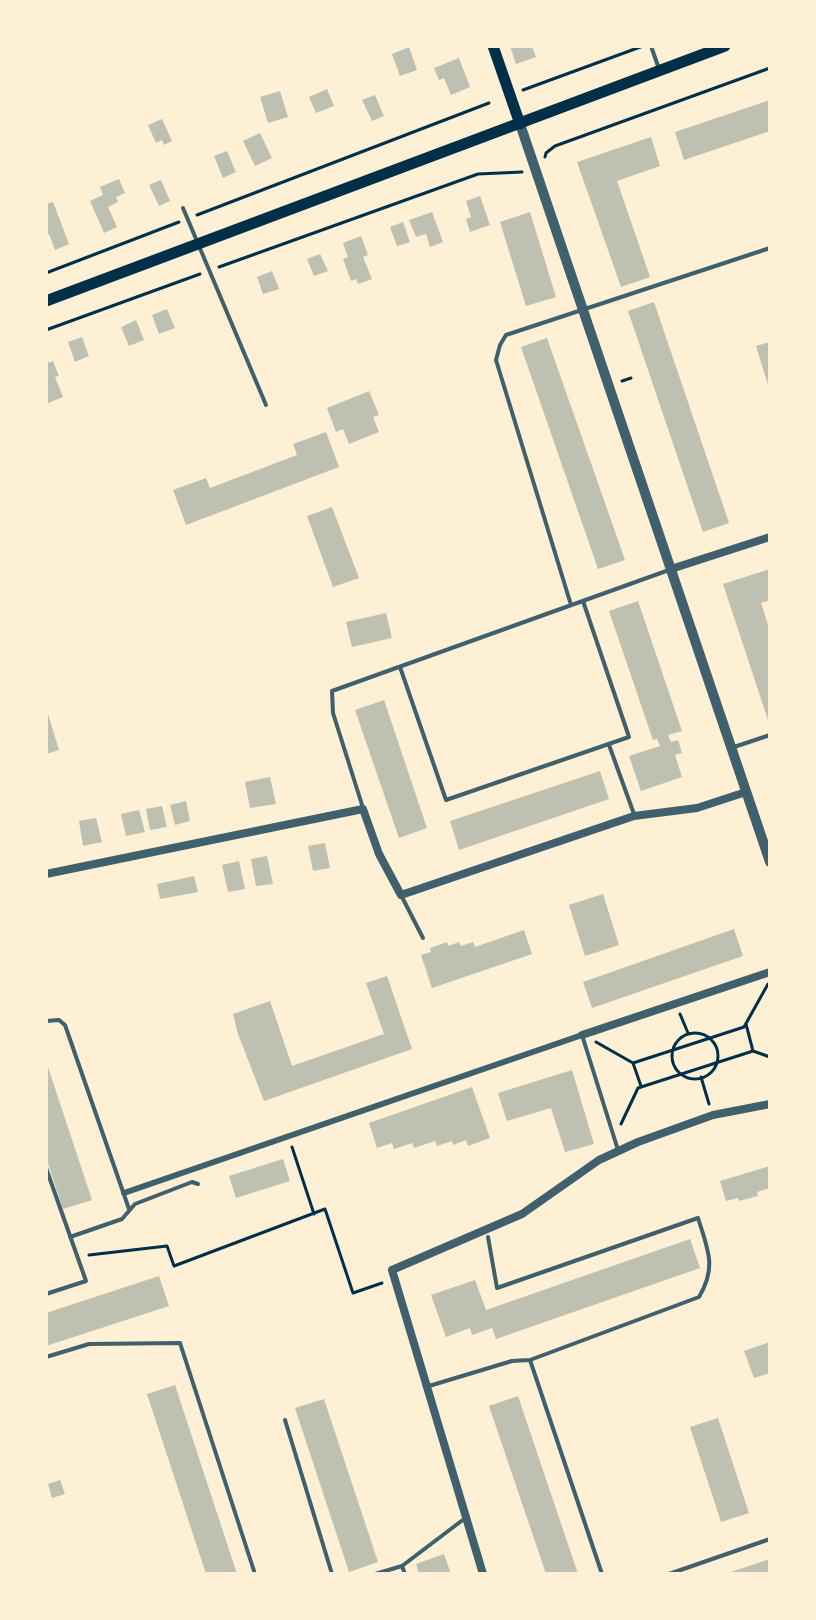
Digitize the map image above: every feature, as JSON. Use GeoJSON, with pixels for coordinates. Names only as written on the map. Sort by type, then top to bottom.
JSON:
{"type":"FeatureCollection","features":[{"type":"Feature","properties":{"kind":"main road"},"geometry":{"type":"LineString","coordinates":[[493,46],[520,124]]}},
{"type":"Feature","properties":{"kind":"main road"},"geometry":{"type":"LineString","coordinates":[[46,301],[725,46]]}},
{"type":"Feature","properties":{"kind":"street"},"geometry":{"type":"LineString","coordinates":[[520,124],[770,862]]}},
{"type":"Feature","properties":{"kind":"street"},"geometry":{"type":"LineString","coordinates":[[671,569],[770,537]]}},
{"type":"Feature","properties":{"kind":"street"},"geometry":{"type":"LineString","coordinates":[[46,874],[363,809],[379,854],[401,895],[634,816],[697,808],[746,792]]}},
{"type":"Feature","properties":{"kind":"street"},"geometry":{"type":"LineString","coordinates":[[124,1193],[770,972]]}},
{"type":"Feature","properties":{"kind":"street"},"geometry":{"type":"LineString","coordinates":[[483,1574],[394,1275],[522,1214],[618,1150],[713,1115],[770,1104]]}},
{"type":"Feature","properties":{"kind":"lane"},"geometry":{"type":"LineString","coordinates":[[651,46],[659,71]]}},
{"type":"Feature","properties":{"kind":"lane"},"geometry":{"type":"LineString","coordinates":[[183,208],[266,405]]}},
{"type":"Feature","properties":{"kind":"lane"},"geometry":{"type":"LineString","coordinates":[[571,605],[496,360],[500,345],[506,335],[770,248]]}},
{"type":"Feature","properties":{"kind":"lane"},"geometry":{"type":"LineString","coordinates":[[363,809],[333,713],[332,691],[671,569]]}},
{"type":"Feature","properties":{"kind":"lane"},"geometry":{"type":"LineString","coordinates":[[400,667],[446,800],[609,745],[629,737],[583,601]]}},
{"type":"Feature","properties":{"kind":"lane"},"geometry":{"type":"LineString","coordinates":[[731,748],[770,735]]}},
{"type":"Feature","properties":{"kind":"lane"},"geometry":{"type":"LineString","coordinates":[[609,745],[634,816]]}},
{"type":"Feature","properties":{"kind":"lane"},"geometry":{"type":"LineString","coordinates":[[401,895],[423,938]]}},
{"type":"Feature","properties":{"kind":"lane"},"geometry":{"type":"LineString","coordinates":[[46,1021],[59,1020],[65,1025],[129,1209]]}},
{"type":"Feature","properties":{"kind":"lane"},"geometry":{"type":"LineString","coordinates":[[582,1035],[618,1150]]}},
{"type":"Feature","properties":{"kind":"lane"},"geometry":{"type":"LineString","coordinates":[[46,1168],[86,1281],[46,1294]]}},
{"type":"Feature","properties":{"kind":"lane"},"geometry":{"type":"LineString","coordinates":[[70,1237],[122,1219],[135,1204],[192,1182],[198,1184]]}},
{"type":"Feature","properties":{"kind":"lane"},"geometry":{"type":"LineString","coordinates":[[427,1387],[512,1361],[530,1360],[699,1297],[709,1280],[711,1266],[698,1218],[497,1288],[488,1237]]}},
{"type":"Feature","properties":{"kind":"lane"},"geometry":{"type":"LineString","coordinates":[[46,1357],[89,1344],[180,1343],[255,1574]]}},
{"type":"Feature","properties":{"kind":"lane"},"geometry":{"type":"LineString","coordinates":[[530,1360],[602,1574]]}},
{"type":"Feature","properties":{"kind":"lane"},"geometry":{"type":"LineString","coordinates":[[285,1420],[332,1574]]}},
{"type":"Feature","properties":{"kind":"lane"},"geometry":{"type":"LineString","coordinates":[[375,1574],[402,1566],[466,1518]]}},
{"type":"Feature","properties":{"kind":"lane"},"geometry":{"type":"LineString","coordinates":[[669,1574],[770,1539]]}},
{"type":"Feature","properties":{"kind":"lane"},"geometry":{"type":"LineString","coordinates":[[402,1566],[405,1574]]}},
{"type":"Feature","properties":{"kind":"path"},"geometry":{"type":"LineString","coordinates":[[518,91],[643,46]]}},
{"type":"Feature","properties":{"kind":"path"},"geometry":{"type":"LineString","coordinates":[[46,330],[478,174],[516,174],[536,168],[544,165],[546,153],[555,146],[770,68]]}},
{"type":"Feature","properties":{"kind":"path"},"geometry":{"type":"LineString","coordinates":[[46,273],[489,103]]}},
{"type":"Feature","properties":{"kind":"path"},"geometry":{"type":"LineString","coordinates":[[633,1063],[746,1024],[770,980]]}},
{"type":"Feature","properties":{"kind":"path"},"geometry":{"type":"LineString","coordinates":[[676,1003],[688,1034]]}},
{"type":"Feature","properties":{"kind":"path"},"geometry":{"type":"LineString","coordinates":[[746,1024],[753,1051]]}},
{"type":"Feature","properties":{"kind":"path"},"geometry":{"type":"LineString","coordinates":[[696,1033],[709,1038],[717,1051],[711,1072],[690,1078],[681,1074],[673,1064],[676,1043],[688,1034],[696,1033]]}},
{"type":"Feature","properties":{"kind":"path"},"geometry":{"type":"LineString","coordinates":[[582,1035],[633,1063],[641,1087]]}},
{"type":"Feature","properties":{"kind":"path"},"geometry":{"type":"LineString","coordinates":[[614,1138],[638,1088],[753,1051],[770,1057]]}},
{"type":"Feature","properties":{"kind":"path"},"geometry":{"type":"LineString","coordinates":[[701,1077],[710,1107]]}},
{"type":"Feature","properties":{"kind":"path"},"geometry":{"type":"LineString","coordinates":[[289,1135],[314,1214]]}},
{"type":"Feature","properties":{"kind":"path"},"geometry":{"type":"LineString","coordinates":[[77,1256],[167,1246],[174,1266],[325,1209],[353,1293],[394,1275]]}},
{"type":"Feature","properties":{"kind":"building"},"geometry":{"type":"Polygon","coordinates":[[[510,46],[532,46],[536,57],[516,64],[510,46]]]}},
{"type":"Feature","properties":{"kind":"building"},"geometry":{"type":"Polygon","coordinates":[[[409,47],[417,70],[400,76],[392,54],[409,47]]]}},
{"type":"Feature","properties":{"kind":"building"},"geometry":{"type":"Polygon","coordinates":[[[459,58],[470,87],[451,95],[444,78],[439,80],[434,68],[459,58]]]}},
{"type":"Feature","properties":{"kind":"building"},"geometry":{"type":"Polygon","coordinates":[[[327,89],[334,106],[316,113],[309,97],[327,89]]]}},
{"type":"Feature","properties":{"kind":"building"},"geometry":{"type":"Polygon","coordinates":[[[280,91],[288,117],[268,123],[260,97],[280,91]]]}},
{"type":"Feature","properties":{"kind":"building"},"geometry":{"type":"Polygon","coordinates":[[[375,95],[384,116],[372,121],[362,100],[375,95]]]}},
{"type":"Feature","properties":{"kind":"building"},"geometry":{"type":"Polygon","coordinates":[[[770,100],[770,131],[684,160],[675,132],[770,100]]]}},
{"type":"Feature","properties":{"kind":"building"},"geometry":{"type":"Polygon","coordinates":[[[162,119],[172,141],[164,145],[162,140],[156,143],[148,125],[162,119]]]}},
{"type":"Feature","properties":{"kind":"building"},"geometry":{"type":"Polygon","coordinates":[[[260,133],[272,158],[255,166],[243,141],[260,133]]]}},
{"type":"Feature","properties":{"kind":"building"},"geometry":{"type":"Polygon","coordinates":[[[651,137],[660,166],[617,181],[650,277],[621,287],[577,162],[651,137]]]}},
{"type":"Feature","properties":{"kind":"building"},"geometry":{"type":"Polygon","coordinates":[[[227,151],[236,172],[223,178],[214,156],[227,151]]]}},
{"type":"Feature","properties":{"kind":"building"},"geometry":{"type":"Polygon","coordinates":[[[119,179],[125,193],[116,197],[118,202],[108,207],[117,227],[104,233],[90,201],[103,195],[100,187],[119,179]]]}},
{"type":"Feature","properties":{"kind":"building"},"geometry":{"type":"Polygon","coordinates":[[[161,180],[170,201],[159,206],[149,185],[161,180]]]}},
{"type":"Feature","properties":{"kind":"building"},"geometry":{"type":"Polygon","coordinates":[[[480,196],[490,225],[470,232],[466,219],[471,217],[466,201],[480,196]]]}},
{"type":"Feature","properties":{"kind":"building"},"geometry":{"type":"Polygon","coordinates":[[[53,202],[69,244],[55,250],[49,234],[46,235],[46,204],[53,202]]]}},
{"type":"Feature","properties":{"kind":"building"},"geometry":{"type":"Polygon","coordinates":[[[432,212],[443,242],[430,247],[426,234],[416,237],[409,220],[432,212]]]}},
{"type":"Feature","properties":{"kind":"building"},"geometry":{"type":"Polygon","coordinates":[[[530,212],[556,297],[526,306],[500,222],[530,212]]]}},
{"type":"Feature","properties":{"kind":"building"},"geometry":{"type":"Polygon","coordinates":[[[403,222],[410,242],[397,246],[390,227],[403,222]]]}},
{"type":"Feature","properties":{"kind":"building"},"geometry":{"type":"Polygon","coordinates":[[[361,236],[368,255],[363,257],[372,279],[358,284],[356,279],[351,281],[343,259],[348,257],[343,243],[361,236]]]}},
{"type":"Feature","properties":{"kind":"building"},"geometry":{"type":"Polygon","coordinates":[[[320,254],[328,271],[314,276],[307,259],[320,254]]]}},
{"type":"Feature","properties":{"kind":"building"},"geometry":{"type":"Polygon","coordinates":[[[272,271],[279,289],[263,294],[257,277],[272,271]]]}},
{"type":"Feature","properties":{"kind":"building"},"geometry":{"type":"Polygon","coordinates":[[[654,302],[729,523],[703,532],[628,311],[654,302]]]}},
{"type":"Feature","properties":{"kind":"building"},"geometry":{"type":"Polygon","coordinates":[[[167,309],[175,328],[159,334],[152,315],[167,309]]]}},
{"type":"Feature","properties":{"kind":"building"},"geometry":{"type":"Polygon","coordinates":[[[136,320],[144,340],[129,346],[121,327],[136,320]]]}},
{"type":"Feature","properties":{"kind":"building"},"geometry":{"type":"Polygon","coordinates":[[[82,337],[89,356],[75,362],[68,342],[82,337]]]}},
{"type":"Feature","properties":{"kind":"building"},"geometry":{"type":"Polygon","coordinates":[[[547,338],[625,560],[598,569],[521,347],[547,338]]]}},
{"type":"Feature","properties":{"kind":"building"},"geometry":{"type":"Polygon","coordinates":[[[770,342],[770,388],[769,388],[756,346],[770,342]]]}},
{"type":"Feature","properties":{"kind":"building"},"geometry":{"type":"Polygon","coordinates":[[[46,355],[49,363],[53,361],[63,397],[46,404],[46,355]]]}},
{"type":"Feature","properties":{"kind":"building"},"geometry":{"type":"Polygon","coordinates":[[[369,391],[379,415],[373,417],[379,432],[349,444],[343,429],[336,432],[327,408],[369,391]]]}},
{"type":"Feature","properties":{"kind":"building"},"geometry":{"type":"Polygon","coordinates":[[[326,432],[339,467],[186,525],[173,490],[206,478],[210,488],[297,455],[293,444],[326,432]]]}},
{"type":"Feature","properties":{"kind":"building"},"geometry":{"type":"Polygon","coordinates":[[[332,507],[359,578],[333,587],[307,516],[332,507]]]}},
{"type":"Feature","properties":{"kind":"building"},"geometry":{"type":"Polygon","coordinates":[[[770,569],[770,600],[761,603],[770,631],[769,723],[723,584],[770,569]]]}},
{"type":"Feature","properties":{"kind":"building"},"geometry":{"type":"Polygon","coordinates":[[[638,601],[682,731],[668,735],[671,742],[678,740],[682,753],[675,755],[682,777],[641,791],[629,756],[660,746],[657,739],[653,740],[609,611],[638,601]]]}},
{"type":"Feature","properties":{"kind":"building"},"geometry":{"type":"Polygon","coordinates":[[[386,613],[392,638],[352,647],[346,622],[386,613]]]}},
{"type":"Feature","properties":{"kind":"building"},"geometry":{"type":"Polygon","coordinates":[[[384,700],[427,828],[399,838],[355,710],[384,700]]]}},
{"type":"Feature","properties":{"kind":"building"},"geometry":{"type":"Polygon","coordinates":[[[46,712],[59,750],[46,754],[46,712]]]}},
{"type":"Feature","properties":{"kind":"building"},"geometry":{"type":"Polygon","coordinates":[[[600,771],[609,799],[459,850],[450,821],[600,771]]]}},
{"type":"Feature","properties":{"kind":"building"},"geometry":{"type":"Polygon","coordinates":[[[270,777],[276,804],[250,808],[245,782],[270,777]]]}},
{"type":"Feature","properties":{"kind":"building"},"geometry":{"type":"Polygon","coordinates":[[[186,801],[190,821],[175,825],[170,805],[186,801]]]}},
{"type":"Feature","properties":{"kind":"building"},"geometry":{"type":"Polygon","coordinates":[[[162,806],[167,827],[150,830],[146,809],[162,806]]]}},
{"type":"Feature","properties":{"kind":"building"},"geometry":{"type":"Polygon","coordinates":[[[139,810],[145,832],[126,836],[121,814],[139,810]]]}},
{"type":"Feature","properties":{"kind":"building"},"geometry":{"type":"Polygon","coordinates":[[[96,818],[102,842],[83,846],[79,821],[96,818]]]}},
{"type":"Feature","properties":{"kind":"building"},"geometry":{"type":"Polygon","coordinates":[[[325,843],[330,868],[313,871],[308,846],[325,843]]]}},
{"type":"Feature","properties":{"kind":"building"},"geometry":{"type":"Polygon","coordinates":[[[267,856],[273,884],[256,886],[251,859],[267,856]]]}},
{"type":"Feature","properties":{"kind":"building"},"geometry":{"type":"Polygon","coordinates":[[[239,861],[245,889],[228,892],[222,865],[239,861]]]}},
{"type":"Feature","properties":{"kind":"building"},"geometry":{"type":"Polygon","coordinates":[[[194,876],[198,892],[160,899],[157,884],[194,876]]]}},
{"type":"Feature","properties":{"kind":"building"},"geometry":{"type":"Polygon","coordinates":[[[603,894],[619,945],[585,956],[569,905],[603,894]]]}},
{"type":"Feature","properties":{"kind":"building"},"geometry":{"type":"Polygon","coordinates":[[[734,929],[743,956],[592,1008],[583,982],[734,929]]]}},
{"type":"Feature","properties":{"kind":"building"},"geometry":{"type":"Polygon","coordinates":[[[524,930],[532,954],[432,988],[421,955],[431,952],[430,948],[447,942],[448,946],[459,942],[461,946],[473,942],[475,947],[524,930]]]}},
{"type":"Feature","properties":{"kind":"building"},"geometry":{"type":"Polygon","coordinates":[[[387,976],[412,1049],[264,1101],[233,1014],[270,1001],[292,1066],[384,1034],[366,983],[387,976]]]}},
{"type":"Feature","properties":{"kind":"building"},"geometry":{"type":"Polygon","coordinates":[[[47,1064],[92,1200],[63,1209],[46,1158],[47,1064]]]}},
{"type":"Feature","properties":{"kind":"building"},"geometry":{"type":"Polygon","coordinates":[[[572,1070],[594,1144],[565,1152],[551,1108],[507,1121],[498,1093],[572,1070]]]}},
{"type":"Feature","properties":{"kind":"building"},"geometry":{"type":"Polygon","coordinates":[[[472,1087],[490,1138],[468,1146],[466,1140],[453,1145],[452,1141],[437,1146],[435,1141],[414,1148],[412,1143],[394,1149],[392,1143],[377,1148],[369,1123],[472,1087]]]}},
{"type":"Feature","properties":{"kind":"building"},"geometry":{"type":"Polygon","coordinates":[[[283,1159],[290,1181],[236,1198],[229,1176],[283,1159]]]}},
{"type":"Feature","properties":{"kind":"building"},"geometry":{"type":"Polygon","coordinates":[[[770,1166],[770,1188],[757,1192],[758,1196],[726,1201],[720,1181],[770,1166]]]}},
{"type":"Feature","properties":{"kind":"building"},"geometry":{"type":"Polygon","coordinates":[[[690,1239],[700,1268],[496,1339],[492,1328],[472,1335],[470,1328],[446,1337],[431,1295],[475,1280],[486,1310],[690,1239]]]}},
{"type":"Feature","properties":{"kind":"building"},"geometry":{"type":"Polygon","coordinates":[[[159,1276],[169,1306],[46,1346],[46,1313],[159,1276]]]}},
{"type":"Feature","properties":{"kind":"building"},"geometry":{"type":"Polygon","coordinates":[[[770,1342],[770,1373],[754,1378],[744,1351],[770,1342]]]}},
{"type":"Feature","properties":{"kind":"building"},"geometry":{"type":"Polygon","coordinates":[[[175,1385],[237,1574],[206,1574],[147,1394],[175,1385]]]}},
{"type":"Feature","properties":{"kind":"building"},"geometry":{"type":"Polygon","coordinates":[[[518,1396],[578,1574],[546,1574],[489,1406],[518,1396]]]}},
{"type":"Feature","properties":{"kind":"building"},"geometry":{"type":"Polygon","coordinates":[[[324,1399],[378,1562],[349,1572],[295,1408],[324,1399]]]}},
{"type":"Feature","properties":{"kind":"building"},"geometry":{"type":"Polygon","coordinates":[[[718,1418],[749,1513],[721,1522],[690,1427],[718,1418]]]}},
{"type":"Feature","properties":{"kind":"building"},"geometry":{"type":"Polygon","coordinates":[[[60,1480],[65,1494],[52,1498],[48,1484],[60,1480]]]}},
{"type":"Feature","properties":{"kind":"building"},"geometry":{"type":"Polygon","coordinates":[[[444,1554],[451,1574],[419,1574],[416,1564],[444,1554]]]}},
{"type":"Feature","properties":{"kind":"building"},"geometry":{"type":"Polygon","coordinates":[[[770,1559],[770,1574],[728,1574],[728,1573],[770,1559]]]}}]}
